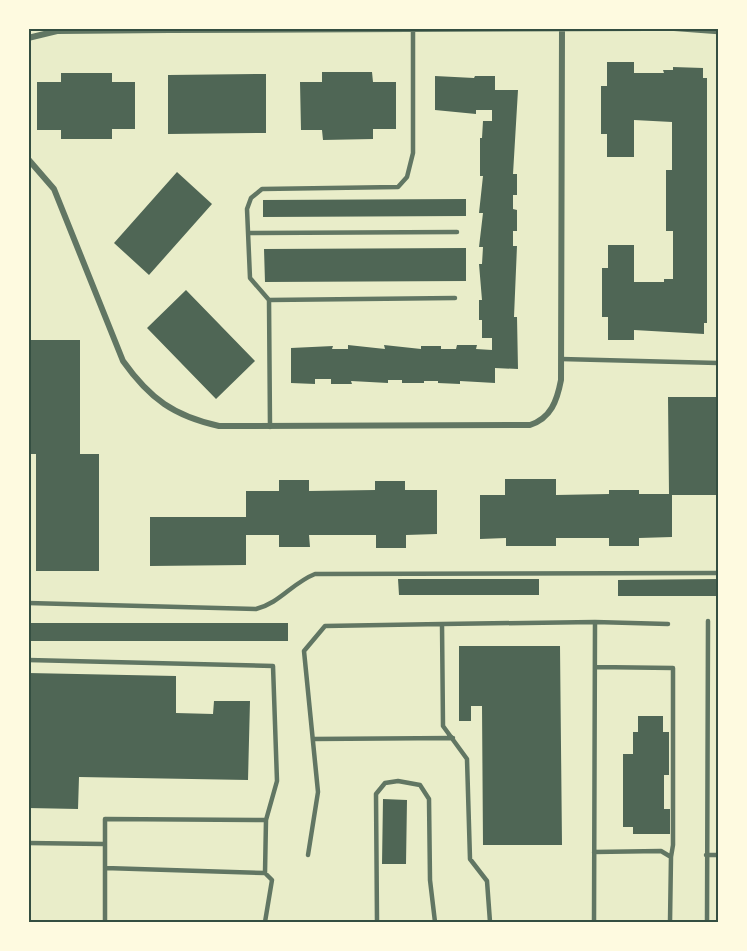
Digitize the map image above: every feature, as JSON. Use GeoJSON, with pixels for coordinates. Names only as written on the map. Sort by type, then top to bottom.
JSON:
{"type":"FeatureCollection","features":[{"type":"Feature","properties":{"kind":"street"},"geometry":{"type":"LineString","coordinates":[[28,38],[57,31],[169,29],[562,30],[649,28]]}},
{"type":"Feature","properties":{"kind":"street"},"geometry":{"type":"LineString","coordinates":[[28,159],[54,189],[123,361],[153,396],[190,420],[219,426],[522,427],[539,422],[553,408],[558,395],[561,360],[562,30]]}},
{"type":"Feature","properties":{"kind":"lane"},"geometry":{"type":"LineString","coordinates":[[664,28],[718,32]]}},
{"type":"Feature","properties":{"kind":"lane"},"geometry":{"type":"LineString","coordinates":[[270,427],[269,300],[250,278],[247,209],[251,198],[262,189],[398,188],[407,177],[413,153],[413,29]]}},
{"type":"Feature","properties":{"kind":"lane"},"geometry":{"type":"LineString","coordinates":[[248,233],[457,232]]}},
{"type":"Feature","properties":{"kind":"lane"},"geometry":{"type":"LineString","coordinates":[[269,300],[455,298]]}},
{"type":"Feature","properties":{"kind":"lane"},"geometry":{"type":"LineString","coordinates":[[561,360],[718,363]]}},
{"type":"Feature","properties":{"kind":"lane"},"geometry":{"type":"LineString","coordinates":[[28,603],[256,609],[273,605],[298,581],[315,574],[718,573]]}},
{"type":"Feature","properties":{"kind":"lane"},"geometry":{"type":"LineString","coordinates":[[706,922],[709,881],[706,855],[708,621]]}},
{"type":"Feature","properties":{"kind":"lane"},"geometry":{"type":"LineString","coordinates":[[308,855],[318,792],[304,651],[325,626],[595,622],[668,624]]}},
{"type":"Feature","properties":{"kind":"lane"},"geometry":{"type":"LineString","coordinates":[[594,922],[595,622]]}},
{"type":"Feature","properties":{"kind":"lane"},"geometry":{"type":"LineString","coordinates":[[442,624],[443,726],[467,759],[470,859],[488,881],[490,922]]}},
{"type":"Feature","properties":{"kind":"lane"},"geometry":{"type":"LineString","coordinates":[[28,660],[273,666],[277,781],[266,820],[265,873]]}},
{"type":"Feature","properties":{"kind":"lane"},"geometry":{"type":"LineString","coordinates":[[595,667],[673,668],[674,845],[670,857],[670,922]]}},
{"type":"Feature","properties":{"kind":"lane"},"geometry":{"type":"LineString","coordinates":[[313,739],[453,738]]}},
{"type":"Feature","properties":{"kind":"lane"},"geometry":{"type":"LineString","coordinates":[[377,922],[376,794],[385,783],[398,781],[420,784],[429,799],[430,880],[435,922]]}},
{"type":"Feature","properties":{"kind":"lane"},"geometry":{"type":"LineString","coordinates":[[105,922],[105,819],[266,820]]}},
{"type":"Feature","properties":{"kind":"lane"},"geometry":{"type":"LineString","coordinates":[[28,843],[104,844]]}},
{"type":"Feature","properties":{"kind":"lane"},"geometry":{"type":"LineString","coordinates":[[594,852],[661,851],[670,857]]}},
{"type":"Feature","properties":{"kind":"lane"},"geometry":{"type":"LineString","coordinates":[[706,855],[718,855]]}},
{"type":"Feature","properties":{"kind":"lane"},"geometry":{"type":"LineString","coordinates":[[105,868],[265,873],[272,880],[265,922]]}},
{"type":"Feature","properties":{"kind":"building"},"geometry":{"type":"Polygon","coordinates":[[[607,62],[634,62],[634,73],[664,73],[663,70],[673,70],[673,67],[703,68],[703,78],[707,78],[707,323],[704,323],[704,334],[634,330],[634,340],[608,340],[608,317],[602,317],[602,268],[608,268],[608,245],[634,245],[634,282],[664,282],[664,279],[673,279],[673,231],[666,231],[666,170],[672,170],[672,122],[634,120],[634,157],[607,157],[607,134],[601,134],[601,86],[607,86],[607,62]]]}},
{"type":"Feature","properties":{"kind":"building"},"geometry":{"type":"Polygon","coordinates":[[[322,72],[372,72],[373,82],[396,82],[396,129],[373,129],[373,139],[323,140],[322,130],[301,130],[300,82],[322,82],[322,72]]]}},
{"type":"Feature","properties":{"kind":"building"},"geometry":{"type":"Polygon","coordinates":[[[61,73],[112,73],[112,82],[135,82],[135,129],[112,129],[112,139],[61,139],[61,130],[37,130],[37,82],[61,82],[61,73]]]}},
{"type":"Feature","properties":{"kind":"building"},"geometry":{"type":"Polygon","coordinates":[[[266,74],[266,133],[168,134],[168,75],[266,74]]]}},
{"type":"Feature","properties":{"kind":"building"},"geometry":{"type":"Polygon","coordinates":[[[435,76],[474,78],[475,76],[495,76],[495,90],[518,90],[513,174],[517,174],[517,195],[513,195],[513,209],[517,210],[517,231],[513,231],[513,246],[517,246],[514,317],[517,317],[518,369],[495,368],[495,383],[460,381],[460,384],[424,381],[424,383],[402,383],[402,380],[388,380],[388,383],[351,381],[352,384],[331,384],[331,379],[315,379],[315,384],[291,383],[291,348],[333,346],[332,349],[348,349],[348,345],[385,349],[384,345],[421,349],[421,346],[441,346],[441,349],[456,349],[457,345],[477,345],[476,349],[492,350],[492,338],[482,338],[482,320],[479,320],[479,300],[482,300],[479,264],[482,264],[483,247],[479,247],[483,213],[479,213],[483,176],[480,176],[480,138],[482,138],[483,121],[492,121],[492,110],[476,110],[476,114],[435,110],[435,76]]]}},
{"type":"Feature","properties":{"kind":"building"},"geometry":{"type":"Polygon","coordinates":[[[177,172],[212,204],[149,275],[114,243],[177,172]]]}},
{"type":"Feature","properties":{"kind":"building"},"geometry":{"type":"Polygon","coordinates":[[[466,199],[466,216],[263,217],[263,200],[466,199]]]}},
{"type":"Feature","properties":{"kind":"building"},"geometry":{"type":"Polygon","coordinates":[[[466,248],[466,281],[265,282],[264,249],[466,248]]]}},
{"type":"Feature","properties":{"kind":"building"},"geometry":{"type":"Polygon","coordinates":[[[186,290],[255,361],[216,399],[147,328],[186,290]]]}},
{"type":"Feature","properties":{"kind":"building"},"geometry":{"type":"Polygon","coordinates":[[[28,340],[80,340],[80,454],[99,454],[99,571],[36,571],[36,454],[28,454],[28,340]]]}},
{"type":"Feature","properties":{"kind":"building"},"geometry":{"type":"Polygon","coordinates":[[[668,397],[718,397],[718,495],[672,495],[672,537],[639,538],[639,546],[609,546],[609,538],[556,538],[556,546],[506,546],[506,538],[480,539],[480,495],[505,495],[505,479],[556,479],[556,495],[609,494],[609,490],[639,490],[639,494],[669,494],[668,397]]]}},
{"type":"Feature","properties":{"kind":"building"},"geometry":{"type":"Polygon","coordinates":[[[279,480],[309,480],[309,491],[375,490],[375,481],[405,481],[405,490],[437,490],[437,534],[406,535],[406,548],[376,548],[376,535],[309,535],[310,547],[279,547],[279,535],[246,535],[246,565],[150,566],[150,517],[246,517],[246,491],[279,491],[279,480]]]}},
{"type":"Feature","properties":{"kind":"building"},"geometry":{"type":"Polygon","coordinates":[[[398,579],[539,579],[539,595],[399,595],[398,579]]]}},
{"type":"Feature","properties":{"kind":"building"},"geometry":{"type":"Polygon","coordinates":[[[718,579],[718,596],[618,596],[618,580],[718,579]]]}},
{"type":"Feature","properties":{"kind":"building"},"geometry":{"type":"Polygon","coordinates":[[[28,623],[288,623],[288,641],[28,641],[28,623]]]}},
{"type":"Feature","properties":{"kind":"building"},"geometry":{"type":"Polygon","coordinates":[[[459,646],[560,646],[562,845],[483,845],[482,706],[471,706],[471,721],[459,721],[459,646]]]}},
{"type":"Feature","properties":{"kind":"building"},"geometry":{"type":"Polygon","coordinates":[[[28,673],[176,676],[176,713],[213,714],[214,701],[250,701],[248,780],[79,777],[78,809],[28,808],[28,673]]]}},
{"type":"Feature","properties":{"kind":"building"},"geometry":{"type":"Polygon","coordinates":[[[638,716],[663,716],[663,732],[669,732],[669,775],[664,775],[664,809],[670,809],[670,834],[633,834],[633,827],[623,827],[623,754],[633,754],[633,732],[638,732],[638,716]]]}},
{"type":"Feature","properties":{"kind":"building"},"geometry":{"type":"Polygon","coordinates":[[[383,799],[407,800],[406,864],[382,864],[383,799]]]}}]}
